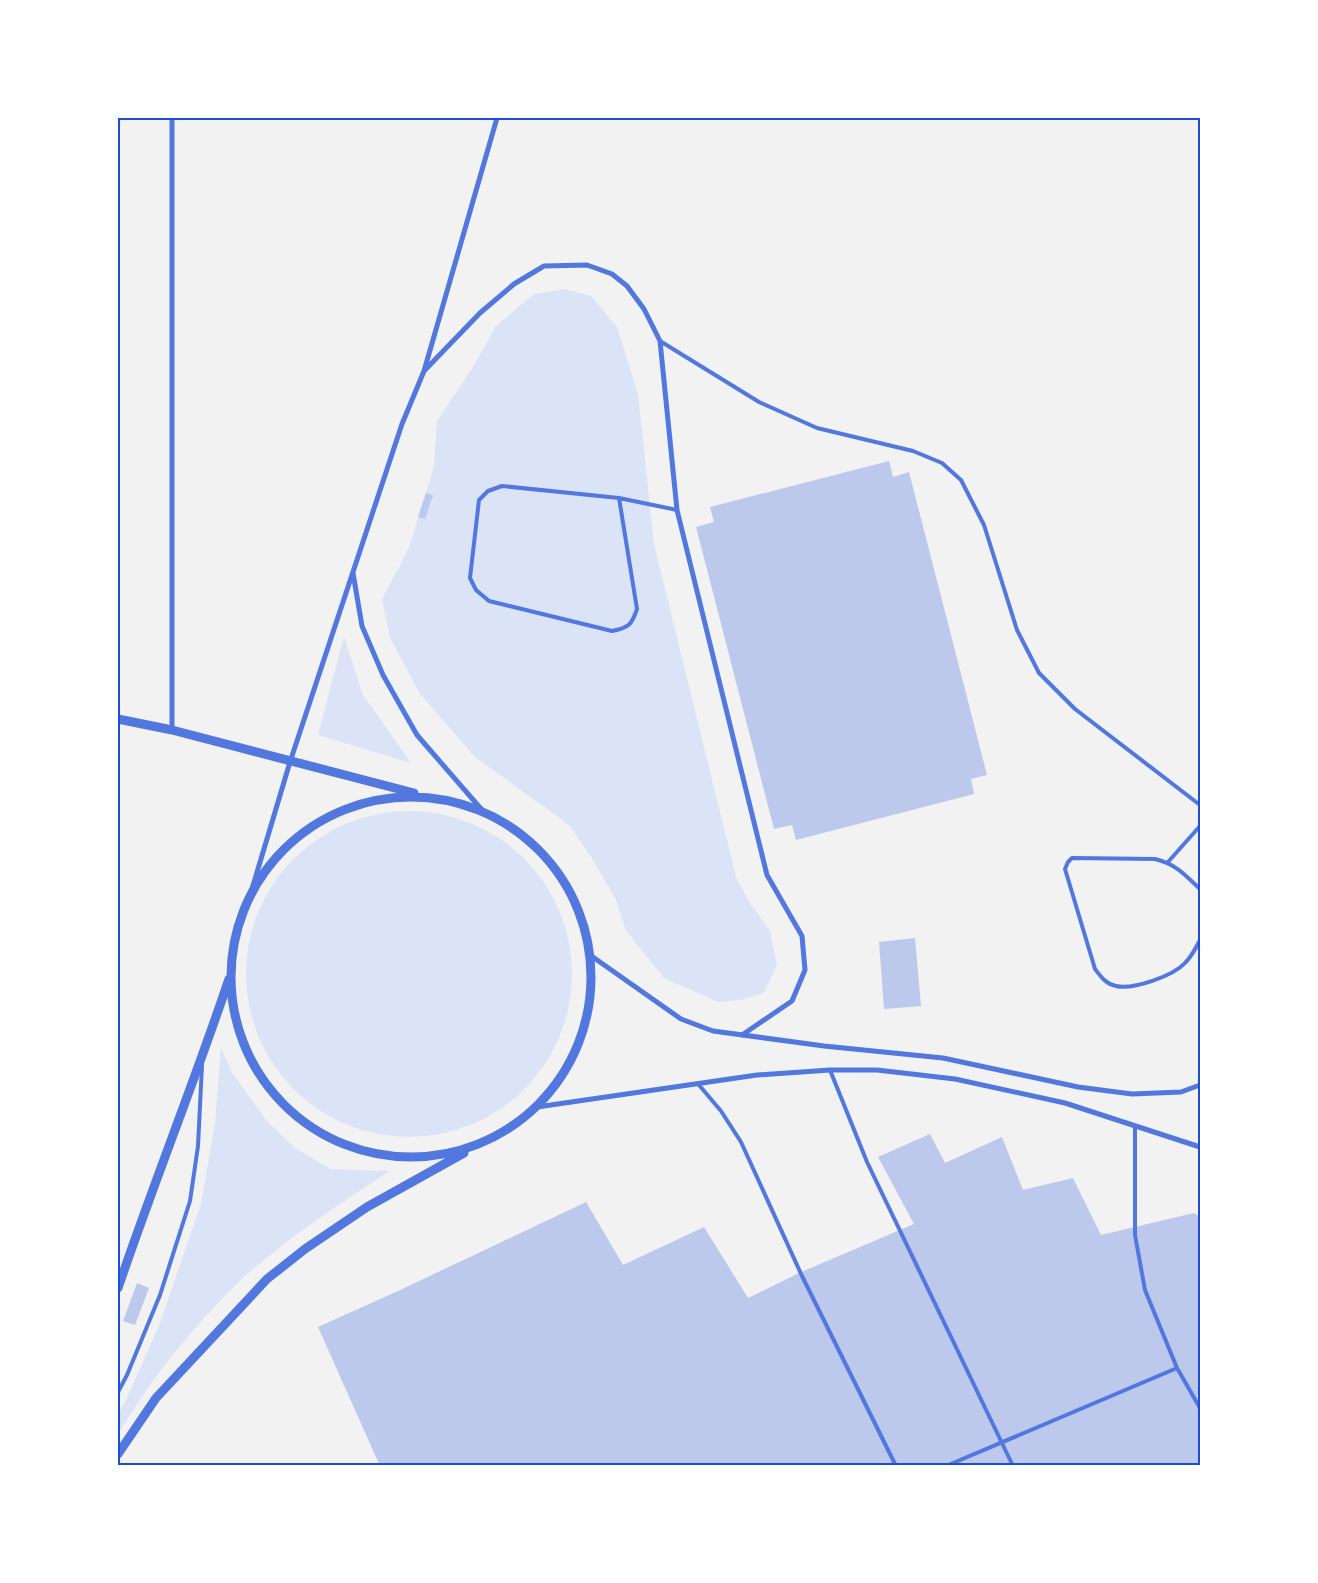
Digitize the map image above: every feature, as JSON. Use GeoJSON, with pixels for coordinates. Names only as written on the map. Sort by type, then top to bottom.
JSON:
{"type":"FeatureCollection","features":[{"type":"Feature","properties":{"kind":"street"},"geometry":{"type":"LineString","coordinates":[[172,118],[172,730]]}},
{"type":"Feature","properties":{"kind":"street"},"geometry":{"type":"LineString","coordinates":[[118,1288],[230,976],[235,931],[252,889],[290,762],[402,424],[424,371],[497,118]]}},
{"type":"Feature","properties":{"kind":"street"},"geometry":{"type":"LineString","coordinates":[[424,371],[480,313],[514,284],[544,266],[586,265],[612,274],[627,286],[638,301],[660,341],[677,510],[767,875],[802,936],[805,970],[792,1001],[742,1035]]}},
{"type":"Feature","properties":{"kind":"street"},"geometry":{"type":"LineString","coordinates":[[353,573],[362,626],[383,674],[417,735],[482,810]]}},
{"type":"Feature","properties":{"kind":"street"},"geometry":{"type":"LineString","coordinates":[[118,719],[172,730],[482,810],[508,823],[534,844],[555,868],[572,894],[590,954],[588,1010],[570,1062],[537,1107],[482,1144],[366,1207],[305,1249],[268,1279],[156,1398],[118,1454]]}},
{"type":"Feature","properties":{"kind":"street"},"geometry":{"type":"LineString","coordinates":[[252,889],[294,836],[352,804],[419,795]]}},
{"type":"Feature","properties":{"kind":"street"},"geometry":{"type":"LineString","coordinates":[[590,954],[681,1018],[713,1031],[824,1046],[943,1058],[1078,1087],[1132,1094],[1181,1092],[1200,1085]]}},
{"type":"Feature","properties":{"kind":"street"},"geometry":{"type":"LineString","coordinates":[[230,976],[240,1035],[268,1087],[311,1128],[365,1152],[404,1158],[444,1155],[482,1144]]}},
{"type":"Feature","properties":{"kind":"street"},"geometry":{"type":"LineString","coordinates":[[537,1107],[699,1085],[757,1075],[830,1070],[877,1070],[955,1079],[1065,1103],[1200,1147]]}},
{"type":"Feature","properties":{"kind":"lane"},"geometry":{"type":"LineString","coordinates":[[660,341],[759,402],[817,428],[913,451],[942,463],[961,480],[984,525],[1017,630],[1039,672],[1075,709],[1200,805]]}},
{"type":"Feature","properties":{"kind":"lane"},"geometry":{"type":"LineString","coordinates":[[619,498],[637,609],[632,622],[623,629],[612,632],[489,601],[476,590],[470,578],[472,558],[479,500],[488,490],[502,486],[619,498],[677,510]]}},
{"type":"Feature","properties":{"kind":"lane"},"geometry":{"type":"LineString","coordinates":[[1168,862],[1200,826]]}},
{"type":"Feature","properties":{"kind":"lane"},"geometry":{"type":"LineString","coordinates":[[1200,889],[1168,862],[1141,858],[1072,858],[1065,869],[1095,969],[1104,980],[1116,986],[1134,985],[1166,976],[1185,964],[1200,940]]}},
{"type":"Feature","properties":{"kind":"lane"},"geometry":{"type":"LineString","coordinates":[[118,1392],[127,1375],[160,1295],[190,1201],[198,1146],[203,1055]]}},
{"type":"Feature","properties":{"kind":"lane"},"geometry":{"type":"LineString","coordinates":[[830,1070],[867,1162],[1013,1466]]}},
{"type":"Feature","properties":{"kind":"lane"},"geometry":{"type":"LineString","coordinates":[[699,1085],[721,1111],[741,1142],[802,1276],[896,1466]]}},
{"type":"Feature","properties":{"kind":"lane"},"geometry":{"type":"LineString","coordinates":[[1135,1126],[1135,1235],[1145,1290],[1177,1368],[1200,1408]]}},
{"type":"Feature","properties":{"kind":"lane"},"geometry":{"type":"LineString","coordinates":[[946,1466],[1177,1368]]}},
{"type":"Feature","properties":{"kind":"shaded area"},"geometry":{"type":"Polygon","coordinates":[[[564,289],[591,296],[617,327],[638,394],[654,544],[736,877],[750,903],[770,931],[777,965],[764,993],[740,1000],[718,1002],[664,978],[626,931],[616,900],[593,860],[569,825],[474,756],[420,694],[390,638],[382,599],[409,548],[434,466],[437,421],[473,367],[496,326],[534,294],[564,289]]]}},
{"type":"Feature","properties":{"kind":"shaded area"},"geometry":{"type":"Polygon","coordinates":[[[344,636],[362,693],[411,763],[318,735],[344,636]]]}},
{"type":"Feature","properties":{"kind":"shaded area"},"geometry":{"type":"Polygon","coordinates":[[[409,811],[441,814],[486,830],[524,859],[553,897],[569,942],[572,974],[569,1006],[553,1051],[524,1089],[486,1118],[441,1134],[409,1137],[377,1134],[332,1118],[294,1089],[265,1051],[249,1006],[246,974],[249,942],[265,897],[294,859],[332,830],[377,814],[409,811]]]}},
{"type":"Feature","properties":{"kind":"shaded area"},"geometry":{"type":"Polygon","coordinates":[[[221,1048],[233,1074],[266,1120],[295,1148],[331,1169],[390,1171],[298,1233],[239,1281],[178,1348],[120,1431],[118,1430],[118,1414],[160,1323],[201,1204],[215,1123],[221,1048]]]}},
{"type":"Feature","properties":{"kind":"building"},"geometry":{"type":"Polygon","coordinates":[[[889,461],[893,477],[909,472],[987,775],[971,779],[974,794],[796,840],[792,825],[774,829],[696,527],[714,522],[710,507],[889,461]]]}},
{"type":"Feature","properties":{"kind":"building"},"geometry":{"type":"Polygon","coordinates":[[[426,493],[433,495],[425,519],[418,517],[426,493]]]}},
{"type":"Feature","properties":{"kind":"building"},"geometry":{"type":"Polygon","coordinates":[[[915,938],[921,1006],[884,1009],[879,942],[915,938]]]}},
{"type":"Feature","properties":{"kind":"building"},"geometry":{"type":"Polygon","coordinates":[[[930,1134],[945,1163],[1002,1137],[1023,1190],[1073,1178],[1101,1235],[1194,1213],[1200,1217],[1200,1466],[380,1466],[318,1327],[586,1202],[623,1265],[704,1227],[748,1298],[799,1273],[914,1224],[878,1157],[930,1134]]]}},
{"type":"Feature","properties":{"kind":"building"},"geometry":{"type":"Polygon","coordinates":[[[137,1283],[149,1288],[135,1325],[123,1321],[137,1283]]]}}]}
